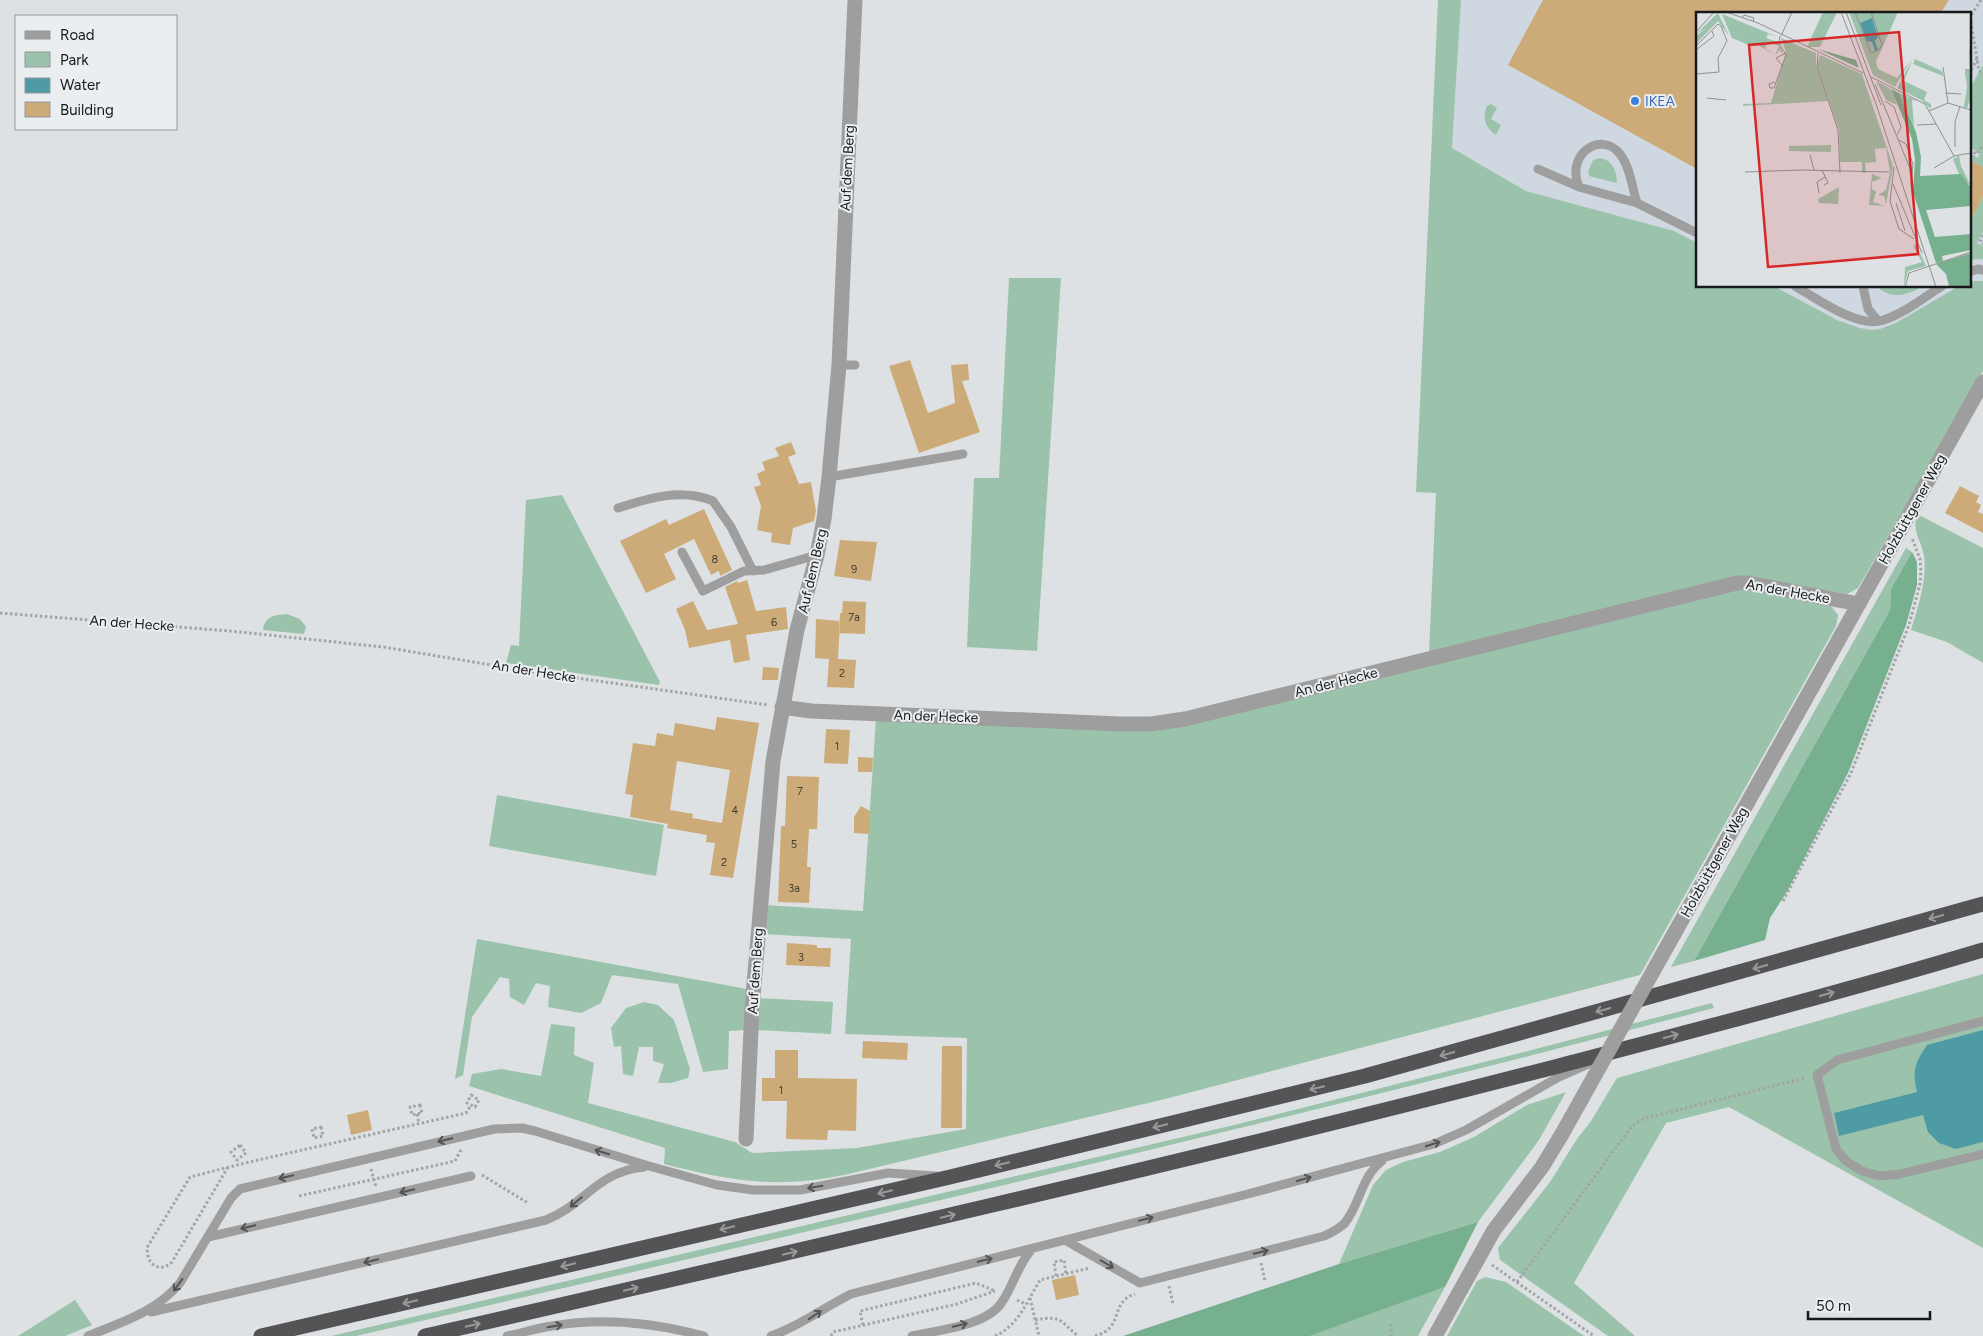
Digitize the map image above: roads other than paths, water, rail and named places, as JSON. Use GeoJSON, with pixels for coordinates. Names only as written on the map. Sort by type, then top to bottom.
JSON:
{"type":"FeatureCollection","features":[{"type":"Feature","properties":{"kind":"highway"},"geometry":{"type":"LineString","coordinates":[[260,1336],[950,1176],[1365,1076],[1983,904]]}},
{"type":"Feature","properties":{"kind":"highway"},"geometry":{"type":"LineString","coordinates":[[425,1336],[931,1220],[1373,1114],[1623,1049],[1983,950]]}},
{"type":"Feature","properties":{"kind":"street","name":"Auf dem Berg"},"geometry":{"type":"LineString","coordinates":[[746,1139],[752,1008],[773,761],[797,630],[817,555],[828,476],[839,365],[855,0]]}},
{"type":"Feature","properties":{"kind":"street","name":"Holzbüttgener Weg"},"geometry":{"type":"LineString","coordinates":[[1435,1336],[1494,1230],[1542,1167],[1562,1134],[1983,382]]}},
{"type":"Feature","properties":{"kind":"street","name":"An der Hecke"},"geometry":{"type":"LineString","coordinates":[[782,707],[810,711],[1139,724],[1163,723],[1737,583],[1766,586],[1858,604]]}},
{"type":"Feature","properties":{"kind":"lane"},"geometry":{"type":"LineString","coordinates":[[1579,187],[1575,177],[1576,166],[1581,154],[1590,146],[1610,147],[1619,152],[1625,162],[1637,203]]}},
{"type":"Feature","properties":{"kind":"lane"},"geometry":{"type":"LineString","coordinates":[[1538,169],[1579,187],[1637,203],[1696,232]]}},
{"type":"Feature","properties":{"kind":"lane"},"geometry":{"type":"LineString","coordinates":[[1970,272],[1983,270]]}},
{"type":"Feature","properties":{"kind":"lane"},"geometry":{"type":"LineString","coordinates":[[1799,288],[1854,318],[1866,322],[1890,317],[1939,288]]}},
{"type":"Feature","properties":{"kind":"lane"},"geometry":{"type":"LineString","coordinates":[[1863,288],[1868,309],[1878,321]]}},
{"type":"Feature","properties":{"kind":"lane"},"geometry":{"type":"LineString","coordinates":[[839,365],[855,365]]}},
{"type":"Feature","properties":{"kind":"lane"},"geometry":{"type":"LineString","coordinates":[[828,476],[963,454]]}},
{"type":"Feature","properties":{"kind":"lane"},"geometry":{"type":"LineString","coordinates":[[618,508],[650,498],[689,494],[713,501],[726,519],[753,571]]}},
{"type":"Feature","properties":{"kind":"lane"},"geometry":{"type":"LineString","coordinates":[[682,552],[703,591],[737,574],[764,570],[817,555]]}},
{"type":"Feature","properties":{"kind":"lane"},"geometry":{"type":"LineString","coordinates":[[1983,1021],[1837,1060],[1817,1075],[1836,1149],[1846,1161],[1862,1171],[1880,1176],[1900,1174],[1983,1154]]}},
{"type":"Feature","properties":{"kind":"lane"},"geometry":{"type":"LineString","coordinates":[[771,1336],[790,1329],[850,1294],[1386,1158],[1434,1144],[1450,1138],[1557,1078],[1623,1049]]}},
{"type":"Feature","properties":{"kind":"lane"},"geometry":{"type":"LineString","coordinates":[[88,1336],[140,1315],[170,1295],[180,1283],[231,1198],[240,1189],[249,1185],[494,1129],[515,1128],[535,1131],[718,1186],[753,1190],[800,1190],[888,1172],[950,1176]]}},
{"type":"Feature","properties":{"kind":"lane"},"geometry":{"type":"LineString","coordinates":[[1065,1240],[1140,1283],[1314,1239],[1328,1234],[1343,1225],[1366,1178],[1374,1167],[1386,1158]]}},
{"type":"Feature","properties":{"kind":"lane"},"geometry":{"type":"LineString","coordinates":[[140,1315],[546,1220],[560,1215],[597,1184],[615,1173],[631,1168],[649,1166]]}},
{"type":"Feature","properties":{"kind":"lane"},"geometry":{"type":"LineString","coordinates":[[208,1237],[471,1176]]}},
{"type":"Feature","properties":{"kind":"lane"},"geometry":{"type":"LineString","coordinates":[[912,1336],[979,1320],[996,1310],[1006,1295],[1019,1266],[1033,1248]]}},
{"type":"Feature","properties":{"kind":"lane"},"geometry":{"type":"LineString","coordinates":[[507,1336],[552,1326],[604,1322],[655,1325],[704,1336]]}},
{"type":"Feature","properties":{"kind":"water"},"geometry":{"type":"Polygon","coordinates":[[[1983,1030],[1983,1142],[1956,1149],[1939,1143],[1928,1132],[1923,1115],[1839,1136],[1834,1113],[1917,1092],[1916,1067],[1927,1045],[1983,1030]]]}},
{"type":"Feature","properties":{"kind":"place","name":"IKEA"},"geometry":{"type":"Point","coordinates":[1635,101]}}]}
